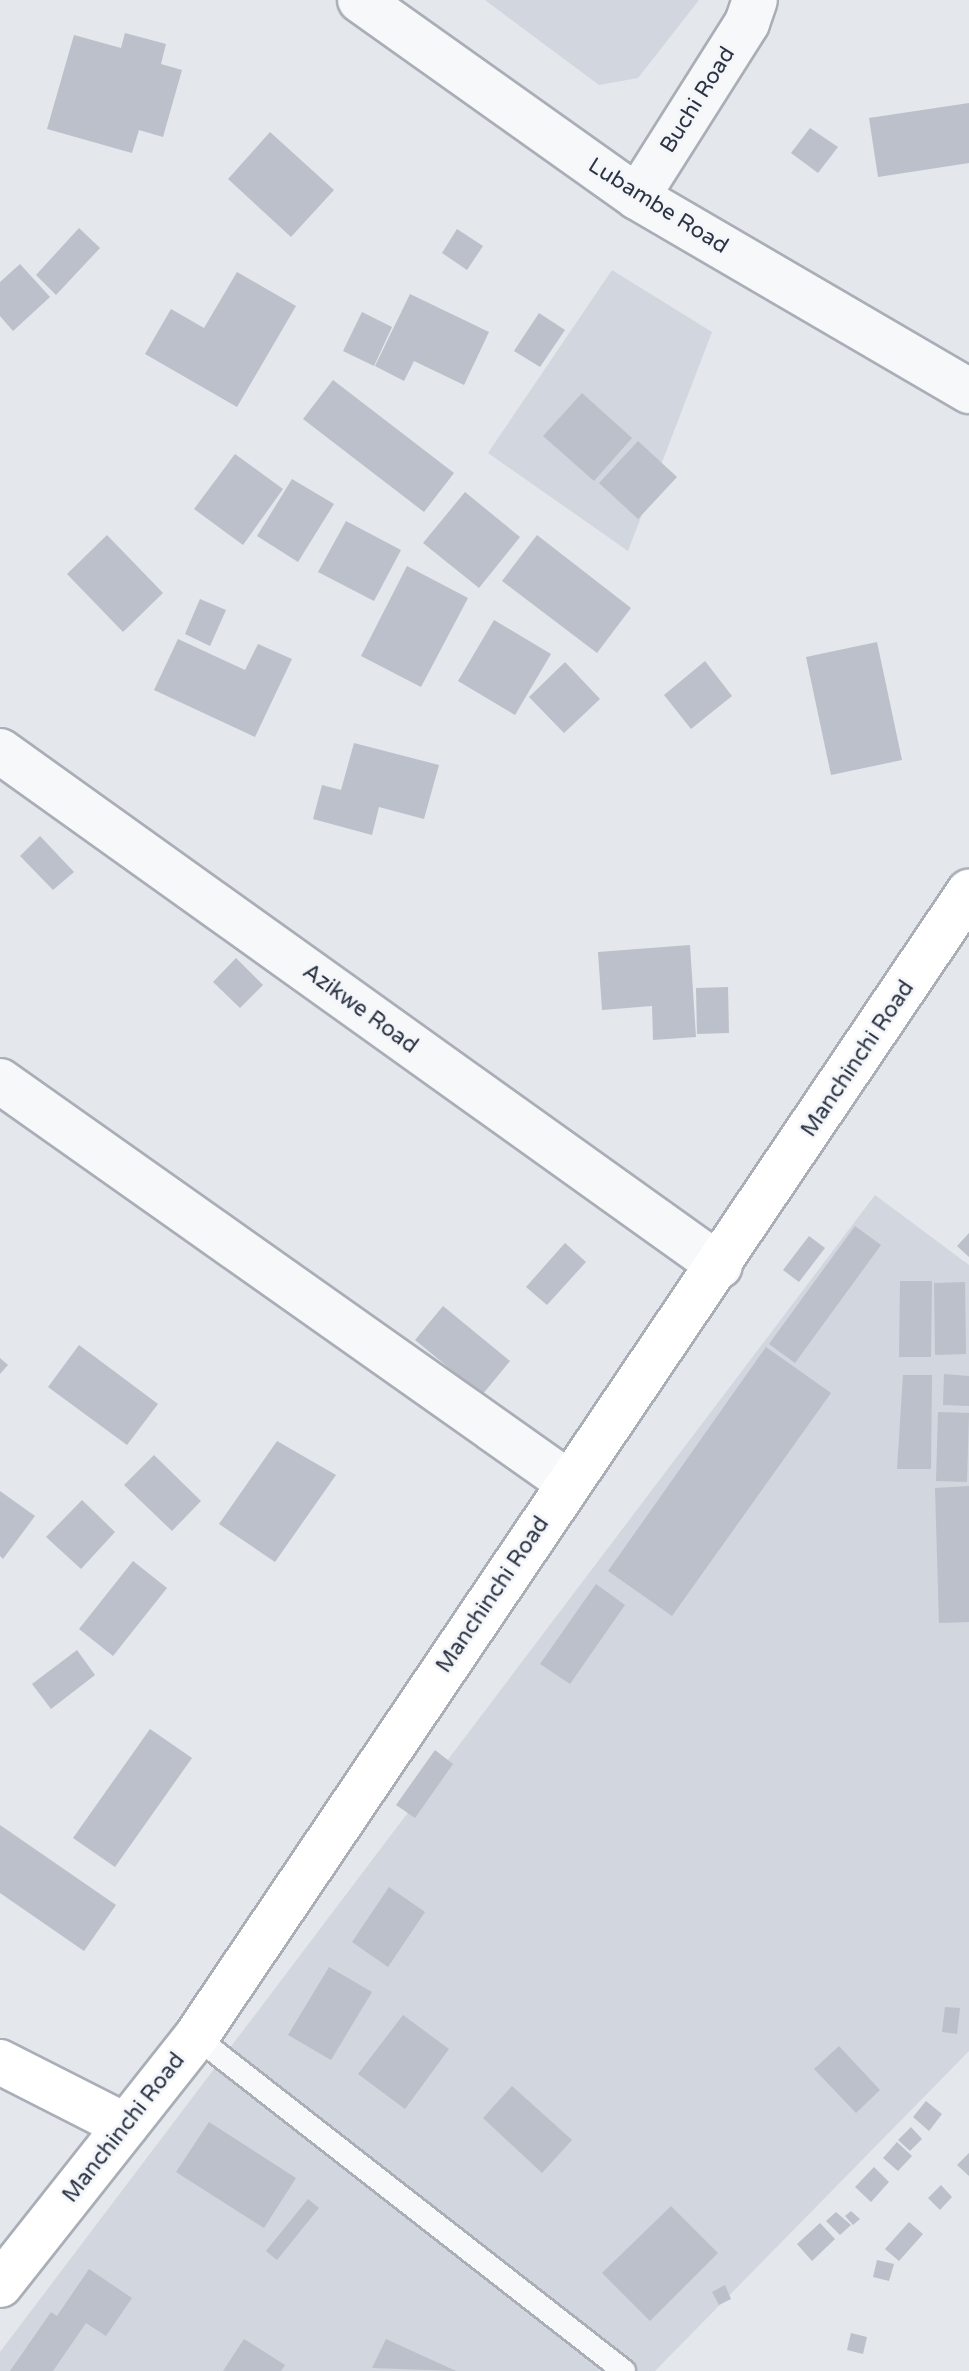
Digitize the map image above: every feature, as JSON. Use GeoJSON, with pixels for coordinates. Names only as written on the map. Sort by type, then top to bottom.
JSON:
{"type":"FeatureCollection","features":[{"type":"Feature","properties":{"kind":"main road","name":"Manchinchi Road"},"geometry":{"type":"LineString","coordinates":[[0,2285],[196,2037],[569,1483],[720,1266],[969,892]]}},
{"type":"Feature","properties":{"kind":"main road"},"geometry":{"type":"LineString","coordinates":[[0,2062],[126,2126]]}},
{"type":"Feature","properties":{"kind":"street","name":"Lubambe Road"},"geometry":{"type":"LineString","coordinates":[[360,0],[637,197],[969,391]]}},
{"type":"Feature","properties":{"kind":"street","name":"Buchi Road"},"geometry":{"type":"LineString","coordinates":[[637,197],[747,23],[755,0]]}},
{"type":"Feature","properties":{"kind":"street","name":"Azikwe Road"},"geometry":{"type":"LineString","coordinates":[[0,751],[720,1266]]}},
{"type":"Feature","properties":{"kind":"street"},"geometry":{"type":"LineString","coordinates":[[0,1081],[569,1483]]}},
{"type":"Feature","properties":{"kind":"lane"},"geometry":{"type":"LineString","coordinates":[[196,2037],[624,2371]]}},
{"type":"Feature","properties":{"kind":"shaded area"},"geometry":{"type":"Polygon","coordinates":[[[485,0],[699,0],[638,78],[599,85],[485,0]]]}},
{"type":"Feature","properties":{"kind":"shaded area"},"geometry":{"type":"Polygon","coordinates":[[[612,270],[712,332],[628,551],[488,453],[612,270]]]}},
{"type":"Feature","properties":{"kind":"shaded area"},"geometry":{"type":"Polygon","coordinates":[[[875,1195],[969,1265],[969,2051],[655,2371],[0,2371],[0,2352],[875,1195]]]}},
{"type":"Feature","properties":{"kind":"building"},"geometry":{"type":"Polygon","coordinates":[[[125,33],[166,44],[161,64],[182,70],[163,137],[139,130],[132,153],[47,129],[74,35],[121,48],[125,33]]]}},
{"type":"Feature","properties":{"kind":"building"},"geometry":{"type":"Polygon","coordinates":[[[969,103],[969,163],[878,177],[869,118],[969,103]]]}},
{"type":"Feature","properties":{"kind":"building"},"geometry":{"type":"Polygon","coordinates":[[[810,128],[838,147],[818,173],[791,153],[810,128]]]}},
{"type":"Feature","properties":{"kind":"building"},"geometry":{"type":"Polygon","coordinates":[[[270,132],[334,190],[291,237],[228,179],[270,132]]]}},
{"type":"Feature","properties":{"kind":"building"},"geometry":{"type":"Polygon","coordinates":[[[79,228],[100,248],[56,295],[36,275],[79,228]]]}},
{"type":"Feature","properties":{"kind":"building"},"geometry":{"type":"Polygon","coordinates":[[[457,229],[483,246],[467,270],[442,253],[457,229]]]}},
{"type":"Feature","properties":{"kind":"building"},"geometry":{"type":"Polygon","coordinates":[[[20,264],[50,297],[13,331],[0,316],[0,282],[20,264]]]}},
{"type":"Feature","properties":{"kind":"building"},"geometry":{"type":"Polygon","coordinates":[[[237,272],[296,306],[237,407],[145,354],[171,309],[204,328],[237,272]]]}},
{"type":"Feature","properties":{"kind":"building"},"geometry":{"type":"Polygon","coordinates":[[[410,294],[489,332],[464,385],[414,361],[404,381],[375,366],[410,294]]]}},
{"type":"Feature","properties":{"kind":"building"},"geometry":{"type":"Polygon","coordinates":[[[362,312],[392,327],[374,366],[343,351],[362,312]]]}},
{"type":"Feature","properties":{"kind":"building"},"geometry":{"type":"Polygon","coordinates":[[[539,313],[565,330],[540,367],[514,351],[539,313]]]}},
{"type":"Feature","properties":{"kind":"building"},"geometry":{"type":"Polygon","coordinates":[[[333,380],[454,473],[424,512],[303,419],[333,380]]]}},
{"type":"Feature","properties":{"kind":"building"},"geometry":{"type":"Polygon","coordinates":[[[582,393],[632,438],[594,481],[543,436],[582,393]]]}},
{"type":"Feature","properties":{"kind":"building"},"geometry":{"type":"Polygon","coordinates":[[[638,441],[677,477],[638,519],[599,483],[638,441]]]}},
{"type":"Feature","properties":{"kind":"building"},"geometry":{"type":"Polygon","coordinates":[[[235,454],[283,489],[243,545],[194,509],[235,454]]]}},
{"type":"Feature","properties":{"kind":"building"},"geometry":{"type":"Polygon","coordinates":[[[292,479],[334,504],[298,562],[257,536],[292,479]]]}},
{"type":"Feature","properties":{"kind":"building"},"geometry":{"type":"Polygon","coordinates":[[[465,492],[520,537],[479,588],[423,543],[465,492]]]}},
{"type":"Feature","properties":{"kind":"building"},"geometry":{"type":"Polygon","coordinates":[[[346,521],[401,550],[374,601],[318,572],[346,521]]]}},
{"type":"Feature","properties":{"kind":"building"},"geometry":{"type":"Polygon","coordinates":[[[107,535],[163,593],[123,632],[67,574],[107,535]]]}},
{"type":"Feature","properties":{"kind":"building"},"geometry":{"type":"Polygon","coordinates":[[[537,535],[631,608],[597,653],[502,581],[537,535]]]}},
{"type":"Feature","properties":{"kind":"building"},"geometry":{"type":"Polygon","coordinates":[[[407,566],[468,598],[421,687],[361,656],[407,566]]]}},
{"type":"Feature","properties":{"kind":"building"},"geometry":{"type":"Polygon","coordinates":[[[200,599],[226,610],[210,646],[185,634],[200,599]]]}},
{"type":"Feature","properties":{"kind":"building"},"geometry":{"type":"Polygon","coordinates":[[[494,620],[551,654],[515,715],[458,681],[494,620]]]}},
{"type":"Feature","properties":{"kind":"building"},"geometry":{"type":"Polygon","coordinates":[[[178,639],[245,670],[258,644],[292,659],[255,737],[154,690],[178,639]]]}},
{"type":"Feature","properties":{"kind":"building"},"geometry":{"type":"Polygon","coordinates":[[[877,642],[902,760],[831,775],[806,657],[877,642]]]}},
{"type":"Feature","properties":{"kind":"building"},"geometry":{"type":"Polygon","coordinates":[[[705,661],[732,696],[691,729],[664,695],[705,661]]]}},
{"type":"Feature","properties":{"kind":"building"},"geometry":{"type":"Polygon","coordinates":[[[565,662],[600,699],[564,733],[529,697],[565,662]]]}},
{"type":"Feature","properties":{"kind":"building"},"geometry":{"type":"Polygon","coordinates":[[[354,743],[439,765],[424,819],[379,807],[372,835],[313,819],[322,785],[341,790],[354,743]]]}},
{"type":"Feature","properties":{"kind":"building"},"geometry":{"type":"Polygon","coordinates":[[[40,836],[74,872],[53,890],[20,856],[40,836]]]}},
{"type":"Feature","properties":{"kind":"building"},"geometry":{"type":"Polygon","coordinates":[[[690,945],[696,1037],[653,1040],[652,1006],[602,1010],[598,952],[690,945]]]}},
{"type":"Feature","properties":{"kind":"building"},"geometry":{"type":"Polygon","coordinates":[[[236,958],[263,985],[240,1008],[213,982],[236,958]]]}},
{"type":"Feature","properties":{"kind":"building"},"geometry":{"type":"Polygon","coordinates":[[[728,987],[729,1033],[697,1034],[696,988],[728,987]]]}},
{"type":"Feature","properties":{"kind":"building"},"geometry":{"type":"Polygon","coordinates":[[[855,1226],[881,1245],[795,1363],[769,1344],[855,1226]]]}},
{"type":"Feature","properties":{"kind":"building"},"geometry":{"type":"Polygon","coordinates":[[[969,1233],[969,1257],[957,1246],[969,1233]]]}},
{"type":"Feature","properties":{"kind":"building"},"geometry":{"type":"Polygon","coordinates":[[[809,1236],[825,1248],[799,1282],[783,1270],[809,1236]]]}},
{"type":"Feature","properties":{"kind":"building"},"geometry":{"type":"Polygon","coordinates":[[[565,1243],[586,1262],[547,1305],[526,1287],[565,1243]]]}},
{"type":"Feature","properties":{"kind":"building"},"geometry":{"type":"Polygon","coordinates":[[[900,1281],[932,1281],[931,1357],[899,1357],[900,1281]]]}},
{"type":"Feature","properties":{"kind":"building"},"geometry":{"type":"Polygon","coordinates":[[[965,1282],[966,1354],[935,1355],[934,1283],[965,1282]]]}},
{"type":"Feature","properties":{"kind":"building"},"geometry":{"type":"Polygon","coordinates":[[[443,1306],[510,1361],[482,1395],[415,1340],[443,1306]]]}},
{"type":"Feature","properties":{"kind":"building"},"geometry":{"type":"Polygon","coordinates":[[[79,1345],[158,1404],[127,1445],[48,1387],[79,1345]]]}},
{"type":"Feature","properties":{"kind":"building"},"geometry":{"type":"Polygon","coordinates":[[[766,1347],[831,1393],[672,1616],[608,1571],[766,1347]]]}},
{"type":"Feature","properties":{"kind":"building"},"geometry":{"type":"Polygon","coordinates":[[[0,1358],[8,1365],[0,1374],[0,1358]]]}},
{"type":"Feature","properties":{"kind":"building"},"geometry":{"type":"Polygon","coordinates":[[[944,1374],[969,1376],[969,1406],[943,1405],[944,1374]]]}},
{"type":"Feature","properties":{"kind":"building"},"geometry":{"type":"Polygon","coordinates":[[[903,1375],[932,1375],[931,1469],[897,1469],[903,1375]]]}},
{"type":"Feature","properties":{"kind":"building"},"geometry":{"type":"Polygon","coordinates":[[[938,1412],[969,1413],[967,1482],[936,1481],[938,1412]]]}},
{"type":"Feature","properties":{"kind":"building"},"geometry":{"type":"Polygon","coordinates":[[[277,1441],[336,1475],[275,1562],[219,1524],[277,1441]]]}},
{"type":"Feature","properties":{"kind":"building"},"geometry":{"type":"Polygon","coordinates":[[[154,1455],[201,1501],[172,1531],[124,1485],[154,1455]]]}},
{"type":"Feature","properties":{"kind":"building"},"geometry":{"type":"Polygon","coordinates":[[[969,1486],[969,1622],[939,1623],[935,1488],[969,1486]]]}},
{"type":"Feature","properties":{"kind":"building"},"geometry":{"type":"Polygon","coordinates":[[[0,1491],[35,1516],[3,1559],[0,1556],[0,1491]]]}},
{"type":"Feature","properties":{"kind":"building"},"geometry":{"type":"Polygon","coordinates":[[[82,1500],[115,1532],[81,1569],[46,1537],[82,1500]]]}},
{"type":"Feature","properties":{"kind":"building"},"geometry":{"type":"Polygon","coordinates":[[[133,1561],[167,1588],[113,1656],[79,1629],[133,1561]]]}},
{"type":"Feature","properties":{"kind":"building"},"geometry":{"type":"Polygon","coordinates":[[[596,1584],[625,1605],[570,1684],[540,1664],[596,1584]]]}},
{"type":"Feature","properties":{"kind":"building"},"geometry":{"type":"Polygon","coordinates":[[[77,1650],[95,1675],[51,1709],[32,1684],[77,1650]]]}},
{"type":"Feature","properties":{"kind":"building"},"geometry":{"type":"Polygon","coordinates":[[[150,1729],[192,1758],[115,1867],[73,1838],[150,1729]]]}},
{"type":"Feature","properties":{"kind":"building"},"geometry":{"type":"Polygon","coordinates":[[[435,1750],[453,1764],[415,1818],[396,1805],[435,1750]]]}},
{"type":"Feature","properties":{"kind":"building"},"geometry":{"type":"Polygon","coordinates":[[[0,1825],[116,1905],[84,1951],[0,1893],[0,1825]]]}},
{"type":"Feature","properties":{"kind":"building"},"geometry":{"type":"Polygon","coordinates":[[[389,1887],[425,1912],[388,1967],[352,1942],[389,1887]]]}},
{"type":"Feature","properties":{"kind":"building"},"geometry":{"type":"Polygon","coordinates":[[[329,1967],[372,1992],[331,2060],[288,2035],[329,1967]]]}},
{"type":"Feature","properties":{"kind":"building"},"geometry":{"type":"Polygon","coordinates":[[[945,2007],[960,2008],[957,2034],[942,2032],[945,2007]]]}},
{"type":"Feature","properties":{"kind":"building"},"geometry":{"type":"Polygon","coordinates":[[[403,2015],[449,2049],[405,2109],[358,2074],[403,2015]]]}},
{"type":"Feature","properties":{"kind":"building"},"geometry":{"type":"Polygon","coordinates":[[[839,2046],[880,2090],[856,2113],[814,2069],[839,2046]]]}},
{"type":"Feature","properties":{"kind":"building"},"geometry":{"type":"Polygon","coordinates":[[[512,2086],[572,2140],[542,2173],[483,2118],[512,2086]]]}},
{"type":"Feature","properties":{"kind":"building"},"geometry":{"type":"Polygon","coordinates":[[[926,2101],[942,2114],[929,2131],[913,2117],[926,2101]]]}},
{"type":"Feature","properties":{"kind":"building"},"geometry":{"type":"Polygon","coordinates":[[[209,2122],[296,2178],[264,2228],[176,2172],[209,2122]]]}},
{"type":"Feature","properties":{"kind":"building"},"geometry":{"type":"Polygon","coordinates":[[[911,2127],[922,2139],[910,2151],[898,2140],[911,2127]]]}},
{"type":"Feature","properties":{"kind":"building"},"geometry":{"type":"Polygon","coordinates":[[[897,2142],[912,2156],[898,2171],[883,2158],[897,2142]]]}},
{"type":"Feature","properties":{"kind":"building"},"geometry":{"type":"Polygon","coordinates":[[[969,2153],[969,2176],[957,2165],[969,2153]]]}},
{"type":"Feature","properties":{"kind":"building"},"geometry":{"type":"Polygon","coordinates":[[[874,2167],[889,2182],[871,2202],[855,2187],[874,2167]]]}},
{"type":"Feature","properties":{"kind":"building"},"geometry":{"type":"Polygon","coordinates":[[[941,2185],[952,2197],[940,2210],[928,2198],[941,2185]]]}},
{"type":"Feature","properties":{"kind":"building"},"geometry":{"type":"Polygon","coordinates":[[[308,2199],[319,2208],[277,2260],[266,2251],[308,2199]]]}},
{"type":"Feature","properties":{"kind":"building"},"geometry":{"type":"Polygon","coordinates":[[[671,2206],[718,2253],[650,2321],[602,2273],[671,2206]]]}},
{"type":"Feature","properties":{"kind":"building"},"geometry":{"type":"Polygon","coordinates":[[[851,2211],[860,2219],[853,2225],[845,2216],[851,2211]]]}},
{"type":"Feature","properties":{"kind":"building"},"geometry":{"type":"Polygon","coordinates":[[[836,2212],[851,2225],[840,2235],[826,2221],[836,2212]]]}},
{"type":"Feature","properties":{"kind":"building"},"geometry":{"type":"Polygon","coordinates":[[[909,2222],[923,2234],[899,2261],[885,2249],[909,2222]]]}},
{"type":"Feature","properties":{"kind":"building"},"geometry":{"type":"Polygon","coordinates":[[[820,2223],[835,2239],[812,2261],[797,2244],[820,2223]]]}},
{"type":"Feature","properties":{"kind":"building"},"geometry":{"type":"Polygon","coordinates":[[[877,2260],[894,2264],[889,2281],[873,2277],[877,2260]]]}},
{"type":"Feature","properties":{"kind":"building"},"geometry":{"type":"Polygon","coordinates":[[[89,2269],[132,2298],[106,2336],[86,2323],[53,2371],[10,2371],[51,2312],[57,2316],[89,2269]]]}},
{"type":"Feature","properties":{"kind":"building"},"geometry":{"type":"Polygon","coordinates":[[[725,2285],[731,2299],[719,2305],[712,2292],[725,2285]]]}},
{"type":"Feature","properties":{"kind":"building"},"geometry":{"type":"Polygon","coordinates":[[[851,2333],[867,2337],[863,2354],[847,2350],[851,2333]]]}},
{"type":"Feature","properties":{"kind":"building"},"geometry":{"type":"Polygon","coordinates":[[[244,2339],[285,2365],[281,2371],[223,2371],[244,2339]]]}},
{"type":"Feature","properties":{"kind":"building"},"geometry":{"type":"Polygon","coordinates":[[[386,2339],[456,2371],[372,2368],[386,2339]]]}}]}
